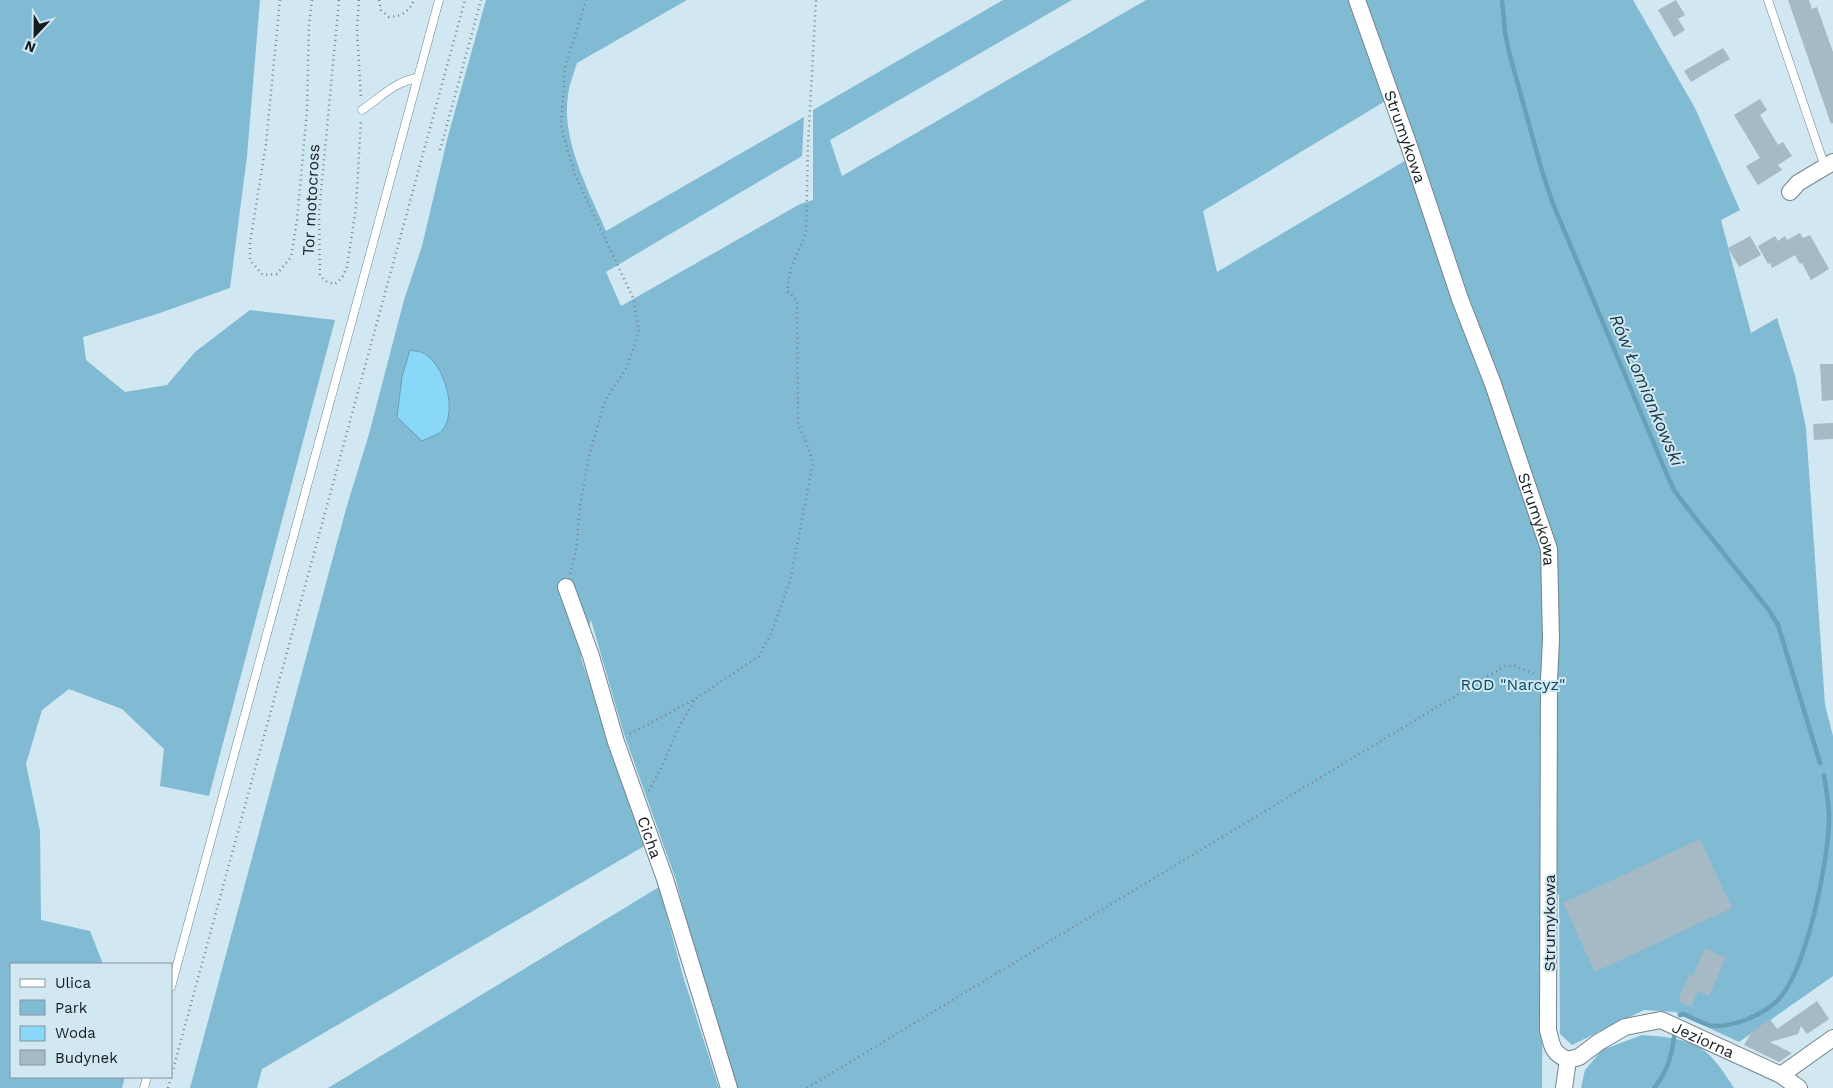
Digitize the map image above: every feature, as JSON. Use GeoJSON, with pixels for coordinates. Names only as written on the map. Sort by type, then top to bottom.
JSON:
{"type":"FeatureCollection","features":[{"type":"Feature","properties":{"kind":"street","name":"Strumykowa"},"geometry":{"type":"LineString","coordinates":[[1357,0],[1408,143],[1460,299],[1493,384],[1549,549],[1551,640],[1549,680],[1548,1030],[1557,1055],[1568,1060]]}},
{"type":"Feature","properties":{"kind":"street"},"geometry":{"type":"LineString","coordinates":[[1790,192],[1798,182],[1829,164]]}},
{"type":"Feature","properties":{"kind":"street","name":"Cicha"},"geometry":{"type":"LineString","coordinates":[[566,587],[591,656],[616,742],[665,879],[729,1088]]}},
{"type":"Feature","properties":{"kind":"street","name":"Jeziorna"},"geometry":{"type":"LineString","coordinates":[[1568,1060],[1579,1057],[1598,1042],[1625,1027],[1661,1020],[1781,1075],[1799,1088]]}},
{"type":"Feature","properties":{"kind":"street"},"geometry":{"type":"LineString","coordinates":[[1781,1075],[1833,1038]]}},
{"type":"Feature","properties":{"kind":"street"},"geometry":{"type":"LineString","coordinates":[[1564,1088],[1568,1060]]}},
{"type":"Feature","properties":{"kind":"lane"},"geometry":{"type":"LineString","coordinates":[[172,983],[289,548],[389,187],[416,78],[439,0]]}},
{"type":"Feature","properties":{"kind":"lane"},"geometry":{"type":"LineString","coordinates":[[1768,0],[1829,164]]}},
{"type":"Feature","properties":{"kind":"lane"},"geometry":{"type":"LineString","coordinates":[[362,110],[393,86],[416,78]]}},
{"type":"Feature","properties":{"kind":"path","name":"Tor motocross"},"geometry":{"type":"LineString","coordinates":[[280,0],[266,144],[250,243],[250,260],[263,275],[277,274],[291,257],[307,110],[309,25],[312,0]]}},
{"type":"Feature","properties":{"kind":"path","name":"Tor motocross"},"geometry":{"type":"LineString","coordinates":[[339,0],[319,213],[320,276],[327,282],[335,284],[342,278],[347,267],[356,207],[362,110],[357,29],[359,0]]}},
{"type":"Feature","properties":{"kind":"path"},"geometry":{"type":"LineString","coordinates":[[379,0],[381,10],[389,17],[400,16],[410,8],[414,0]]}},
{"type":"Feature","properties":{"kind":"path"},"geometry":{"type":"LineString","coordinates":[[172,1073],[465,0]]}},
{"type":"Feature","properties":{"kind":"path"},"geometry":{"type":"LineString","coordinates":[[440,150],[481,0]]}},
{"type":"Feature","properties":{"kind":"path"},"geometry":{"type":"LineString","coordinates":[[566,587],[576,551],[580,506],[590,452],[605,401],[627,367],[639,332],[634,300],[575,175],[561,126],[565,68],[586,0]]}},
{"type":"Feature","properties":{"kind":"path"},"geometry":{"type":"LineString","coordinates":[[616,742],[696,699],[759,656],[771,634],[790,580],[813,463],[798,424],[797,300],[787,291],[791,268],[806,233],[808,144],[816,0]]}},
{"type":"Feature","properties":{"kind":"path"},"geometry":{"type":"LineString","coordinates":[[807,1088],[1505,666],[1515,666],[1538,676]]}},
{"type":"Feature","properties":{"kind":"path"},"geometry":{"type":"LineString","coordinates":[[638,804],[653,785],[677,730],[696,699]]}},
{"type":"Feature","properties":{"kind":"green space"},"geometry":{"type":"Polygon","coordinates":[[[0,0],[260,0],[247,156],[230,288],[157,314],[83,337],[86,360],[125,392],[167,385],[195,352],[250,310],[335,320],[209,796],[160,786],[164,749],[122,709],[69,689],[42,710],[26,764],[40,831],[41,920],[90,931],[103,963],[10,963],[10,1078],[125,1078],[122,1088],[0,1088],[0,0]]]}},
{"type":"Feature","properties":{"kind":"green space","name":"ROD \"Narcyz\""},"geometry":{"type":"Polygon","coordinates":[[[486,0],[687,0],[577,63],[570,83],[567,113],[572,148],[606,231],[804,117],[802,156],[606,272],[621,306],[800,204],[813,200],[813,110],[1003,0],[1072,0],[830,140],[842,176],[1146,0],[1352,0],[1387,100],[1203,211],[1217,272],[1408,159],[1545,550],[1542,1088],[738,1088],[705,994],[676,880],[623,731],[591,620],[581,658],[646,845],[262,1069],[257,1088],[190,1088],[346,509],[369,434],[404,300],[422,246],[448,136],[486,0]]]}},
{"type":"Feature","properties":{"kind":"green space"},"geometry":{"type":"Polygon","coordinates":[[[1365,0],[1633,0],[1695,108],[1740,210],[1721,220],[1751,333],[1777,318],[1795,375],[1806,428],[1825,705],[1833,736],[1833,976],[1739,1042],[1675,1012],[1644,1010],[1572,1045],[1560,1034],[1559,894],[1553,896],[1554,548],[1365,0]]]}},
{"type":"Feature","properties":{"kind":"green space"},"geometry":{"type":"Polygon","coordinates":[[[659,887],[683,976],[719,1088],[328,1088],[659,887]]]}},
{"type":"Feature","properties":{"kind":"green space"},"geometry":{"type":"Polygon","coordinates":[[[1642,1035],[1679,1040],[1699,1047],[1714,1060],[1734,1088],[1581,1088],[1585,1070],[1602,1050],[1642,1035]]]}},
{"type":"Feature","properties":{"kind":"water"},"geometry":{"type":"Polygon","coordinates":[[[410,350],[423,353],[432,360],[443,379],[449,401],[447,422],[442,431],[422,441],[397,417],[402,377],[410,350]]]}},
{"type":"Feature","properties":{"kind":"building"},"geometry":{"type":"Polygon","coordinates":[[[1676,0],[1685,15],[1678,19],[1685,30],[1674,37],[1658,10],[1676,0]]]}},
{"type":"Feature","properties":{"kind":"building"},"geometry":{"type":"Polygon","coordinates":[[[1788,0],[1809,0],[1812,9],[1817,7],[1833,52],[1833,123],[1831,124],[1788,0]]]}},
{"type":"Feature","properties":{"kind":"building"},"geometry":{"type":"Polygon","coordinates":[[[1723,48],[1730,59],[1691,82],[1684,71],[1723,48]]]}},
{"type":"Feature","properties":{"kind":"building"},"geometry":{"type":"Polygon","coordinates":[[[1760,99],[1767,110],[1760,115],[1778,145],[1783,142],[1792,156],[1778,165],[1782,170],[1758,185],[1746,166],[1760,158],[1734,115],[1760,99]]]}},
{"type":"Feature","properties":{"kind":"building"},"geometry":{"type":"Polygon","coordinates":[[[1800,233],[1803,238],[1810,235],[1829,269],[1811,280],[1802,263],[1800,264],[1795,255],[1772,268],[1758,246],[1775,236],[1778,241],[1785,236],[1787,240],[1800,233]]]}},
{"type":"Feature","properties":{"kind":"building"},"geometry":{"type":"Polygon","coordinates":[[[1750,236],[1761,255],[1739,267],[1728,248],[1750,236]]]}},
{"type":"Feature","properties":{"kind":"building"},"geometry":{"type":"Polygon","coordinates":[[[1820,364],[1833,364],[1833,400],[1822,401],[1820,364]]]}},
{"type":"Feature","properties":{"kind":"building"},"geometry":{"type":"Polygon","coordinates":[[[1833,423],[1833,439],[1814,440],[1813,424],[1833,423]]]}},
{"type":"Feature","properties":{"kind":"building"},"geometry":{"type":"Polygon","coordinates":[[[1700,839],[1732,908],[1595,972],[1563,903],[1700,839]]]}},
{"type":"Feature","properties":{"kind":"building"},"geometry":{"type":"Polygon","coordinates":[[[1705,948],[1726,957],[1709,996],[1698,991],[1691,1007],[1678,1001],[1689,974],[1693,975],[1705,948]]]}},
{"type":"Feature","properties":{"kind":"building"},"geometry":{"type":"Polygon","coordinates":[[[1817,1001],[1829,1019],[1807,1034],[1801,1026],[1798,1034],[1770,1042],[1792,1053],[1779,1062],[1744,1045],[1751,1033],[1770,1019],[1777,1029],[1817,1001]]]}},
{"type":"Feature","properties":{"kind":"waterway","name":"Rów Łomiankowski"},"geometry":{"type":"LineString","coordinates":[[1502,0],[1509,52],[1553,204],[1674,490],[1769,610],[1778,625],[1820,763]]}},
{"type":"Feature","properties":{"kind":"waterway","name":"Rów Łomiankowski"},"geometry":{"type":"LineString","coordinates":[[1680,1015],[1683,1014],[1711,1026],[1731,1024],[1748,1019],[1764,1011],[1777,1001],[1788,986],[1807,941],[1825,859],[1829,817],[1824,775]]}},
{"type":"Feature","properties":{"kind":"waterway","name":"Rów Łomiankowski"},"geometry":{"type":"LineString","coordinates":[[1654,1088],[1668,1064],[1674,1037]]}}]}
